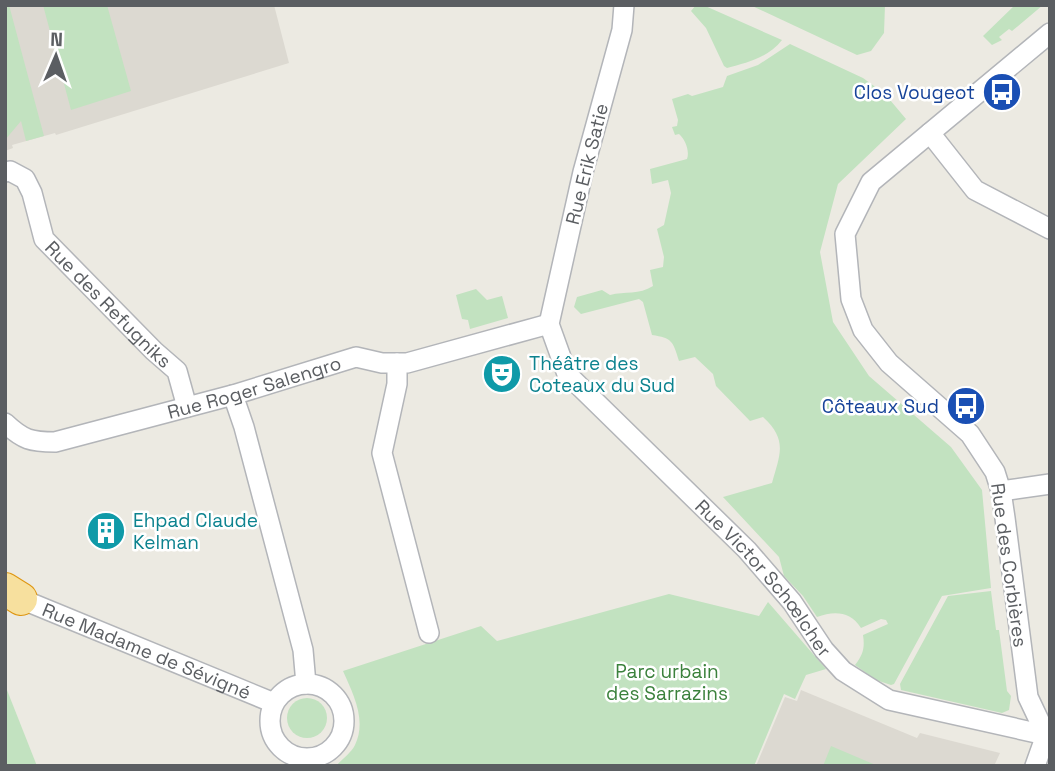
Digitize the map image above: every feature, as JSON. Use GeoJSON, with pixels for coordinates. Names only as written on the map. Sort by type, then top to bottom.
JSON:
{"type":"FeatureCollection","features":[{"type":"Feature","properties":{"kind":"street","name":"Rue Erik Satie"},"geometry":{"type":"LineString","coordinates":[[549,324],[583,172],[622,30],[624,5]]}},
{"type":"Feature","properties":{"kind":"street","name":"Rue des Corbières"},"geometry":{"type":"LineString","coordinates":[[1048,736],[1028,697],[1001,491],[995,472],[970,434],[888,363],[863,330],[850,299],[845,234],[871,181],[1050,33]]}},
{"type":"Feature","properties":{"kind":"street"},"geometry":{"type":"LineString","coordinates":[[930,133],[975,190],[1050,229]]}},
{"type":"Feature","properties":{"kind":"street","name":"Rue des Refugniks"},"geometry":{"type":"LineString","coordinates":[[5,172],[10,171],[26,179],[44,239],[177,371],[187,407]]}},
{"type":"Feature","properties":{"kind":"street","name":"Rue Roger Salengro"},"geometry":{"type":"LineString","coordinates":[[5,423],[19,436],[35,442],[55,442],[233,395],[356,358],[407,363],[549,324]]}},
{"type":"Feature","properties":{"kind":"street","name":"Rue Victor Schœlcher"},"geometry":{"type":"LineString","coordinates":[[549,324],[567,374],[747,550],[792,602],[824,650],[843,671],[889,700],[1048,736]]}},
{"type":"Feature","properties":{"kind":"street"},"geometry":{"type":"LineString","coordinates":[[397,363],[397,384],[382,453],[429,633]]}},
{"type":"Feature","properties":{"kind":"street"},"geometry":{"type":"LineString","coordinates":[[233,395],[244,427],[303,650],[306,684]]}},
{"type":"Feature","properties":{"kind":"street"},"geometry":{"type":"LineString","coordinates":[[1001,491],[1050,484]]}},
{"type":"Feature","properties":{"kind":"street","name":"Rue Madame de Sévigné"},"geometry":{"type":"LineString","coordinates":[[13,594],[274,703]]}},
{"type":"Feature","properties":{"kind":"street"},"geometry":{"type":"LineString","coordinates":[[306,684],[317,686],[337,700],[344,722],[335,744],[326,752],[315,757],[289,760],[274,738],[270,715],[274,703],[282,694],[293,687],[306,684]]}},
{"type":"Feature","properties":{"kind":"street"},"geometry":{"type":"LineString","coordinates":[[1035,766],[1048,736]]}},
{"type":"Feature","properties":{"kind":"shaded area"},"geometry":{"type":"Polygon","coordinates":[[[5,5],[274,5],[289,63],[56,135],[55,133],[12,145],[13,148],[5,151],[5,5]]]}},
{"type":"Feature","properties":{"kind":"shaded area"},"geometry":{"type":"Polygon","coordinates":[[[801,690],[917,738],[920,733],[1000,753],[994,766],[756,766],[785,697],[797,701],[801,690]]]}},
{"type":"Feature","properties":{"kind":"green space"},"geometry":{"type":"Polygon","coordinates":[[[5,5],[9,5],[44,136],[26,141],[21,121],[5,140],[5,5]]]}},
{"type":"Feature","properties":{"kind":"green space"},"geometry":{"type":"Polygon","coordinates":[[[43,5],[107,5],[131,91],[71,110],[43,5]]]}},
{"type":"Feature","properties":{"kind":"green space"},"geometry":{"type":"Polygon","coordinates":[[[696,5],[703,5],[782,40],[764,55],[727,68],[706,28],[691,11],[696,5]]]}},
{"type":"Feature","properties":{"kind":"green space"},"geometry":{"type":"Polygon","coordinates":[[[750,5],[885,5],[884,33],[871,51],[857,55],[750,5]]]}},
{"type":"Feature","properties":{"kind":"green space"},"geometry":{"type":"Polygon","coordinates":[[[1015,5],[1043,5],[1012,31],[1009,29],[999,37],[1002,40],[992,45],[983,36],[1015,5]]]}},
{"type":"Feature","properties":{"kind":"green space"},"geometry":{"type":"Polygon","coordinates":[[[790,44],[863,78],[885,94],[906,119],[838,184],[820,252],[833,322],[869,376],[951,447],[982,490],[991,588],[942,596],[894,684],[891,685],[876,680],[855,665],[863,651],[863,635],[888,624],[886,620],[881,619],[861,628],[847,615],[830,614],[817,617],[803,596],[784,576],[779,557],[723,497],[772,483],[780,448],[771,425],[763,417],[750,421],[716,386],[713,374],[695,357],[679,361],[671,342],[652,335],[643,302],[639,299],[581,314],[574,307],[577,297],[602,290],[610,295],[648,289],[653,286],[650,270],[663,267],[664,257],[657,229],[664,225],[671,193],[668,180],[652,184],[650,169],[687,159],[688,156],[685,142],[679,134],[675,135],[672,127],[677,126],[678,120],[672,99],[723,87],[727,76],[758,65],[790,44]]]}},
{"type":"Feature","properties":{"kind":"green space"},"geometry":{"type":"Polygon","coordinates":[[[476,289],[487,300],[502,296],[508,318],[470,329],[468,320],[462,319],[456,295],[476,289]]]}},
{"type":"Feature","properties":{"kind":"green space"},"geometry":{"type":"Polygon","coordinates":[[[991,591],[1007,691],[1011,696],[1009,710],[1002,713],[901,690],[900,684],[948,596],[991,591]]]}},
{"type":"Feature","properties":{"kind":"green space","name":"Parc urbain des Sarrazins"},"geometry":{"type":"Polygon","coordinates":[[[669,594],[759,616],[768,602],[826,669],[806,675],[795,699],[784,694],[754,766],[336,766],[353,748],[360,726],[357,707],[343,671],[481,626],[497,641],[669,594]]]}},
{"type":"Feature","properties":{"kind":"green space"},"geometry":{"type":"Polygon","coordinates":[[[5,685],[37,766],[5,766],[5,685]]]}},
{"type":"Feature","properties":{"kind":"green space"},"geometry":{"type":"Polygon","coordinates":[[[307,698],[315,699],[321,704],[326,710],[326,726],[321,732],[315,737],[307,738],[299,737],[293,732],[288,726],[287,718],[288,710],[293,704],[299,699],[307,698]]]}},
{"type":"Feature","properties":{"kind":"green space"},"geometry":{"type":"Polygon","coordinates":[[[831,746],[878,766],[823,766],[831,746]]]}},
{"type":"Feature","properties":{"kind":"place","name":"Clos Vougeot"},"geometry":{"type":"Point","coordinates":[1002,92]}},
{"type":"Feature","properties":{"kind":"place","name":"Théâtre des Coteaux du Sud"},"geometry":{"type":"Point","coordinates":[502,374]}},
{"type":"Feature","properties":{"kind":"place","name":"Côteaux Sud"},"geometry":{"type":"Point","coordinates":[966,406]}},
{"type":"Feature","properties":{"kind":"place","name":"Ehpad Claude Kelman"},"geometry":{"type":"Point","coordinates":[106,531]}}]}
